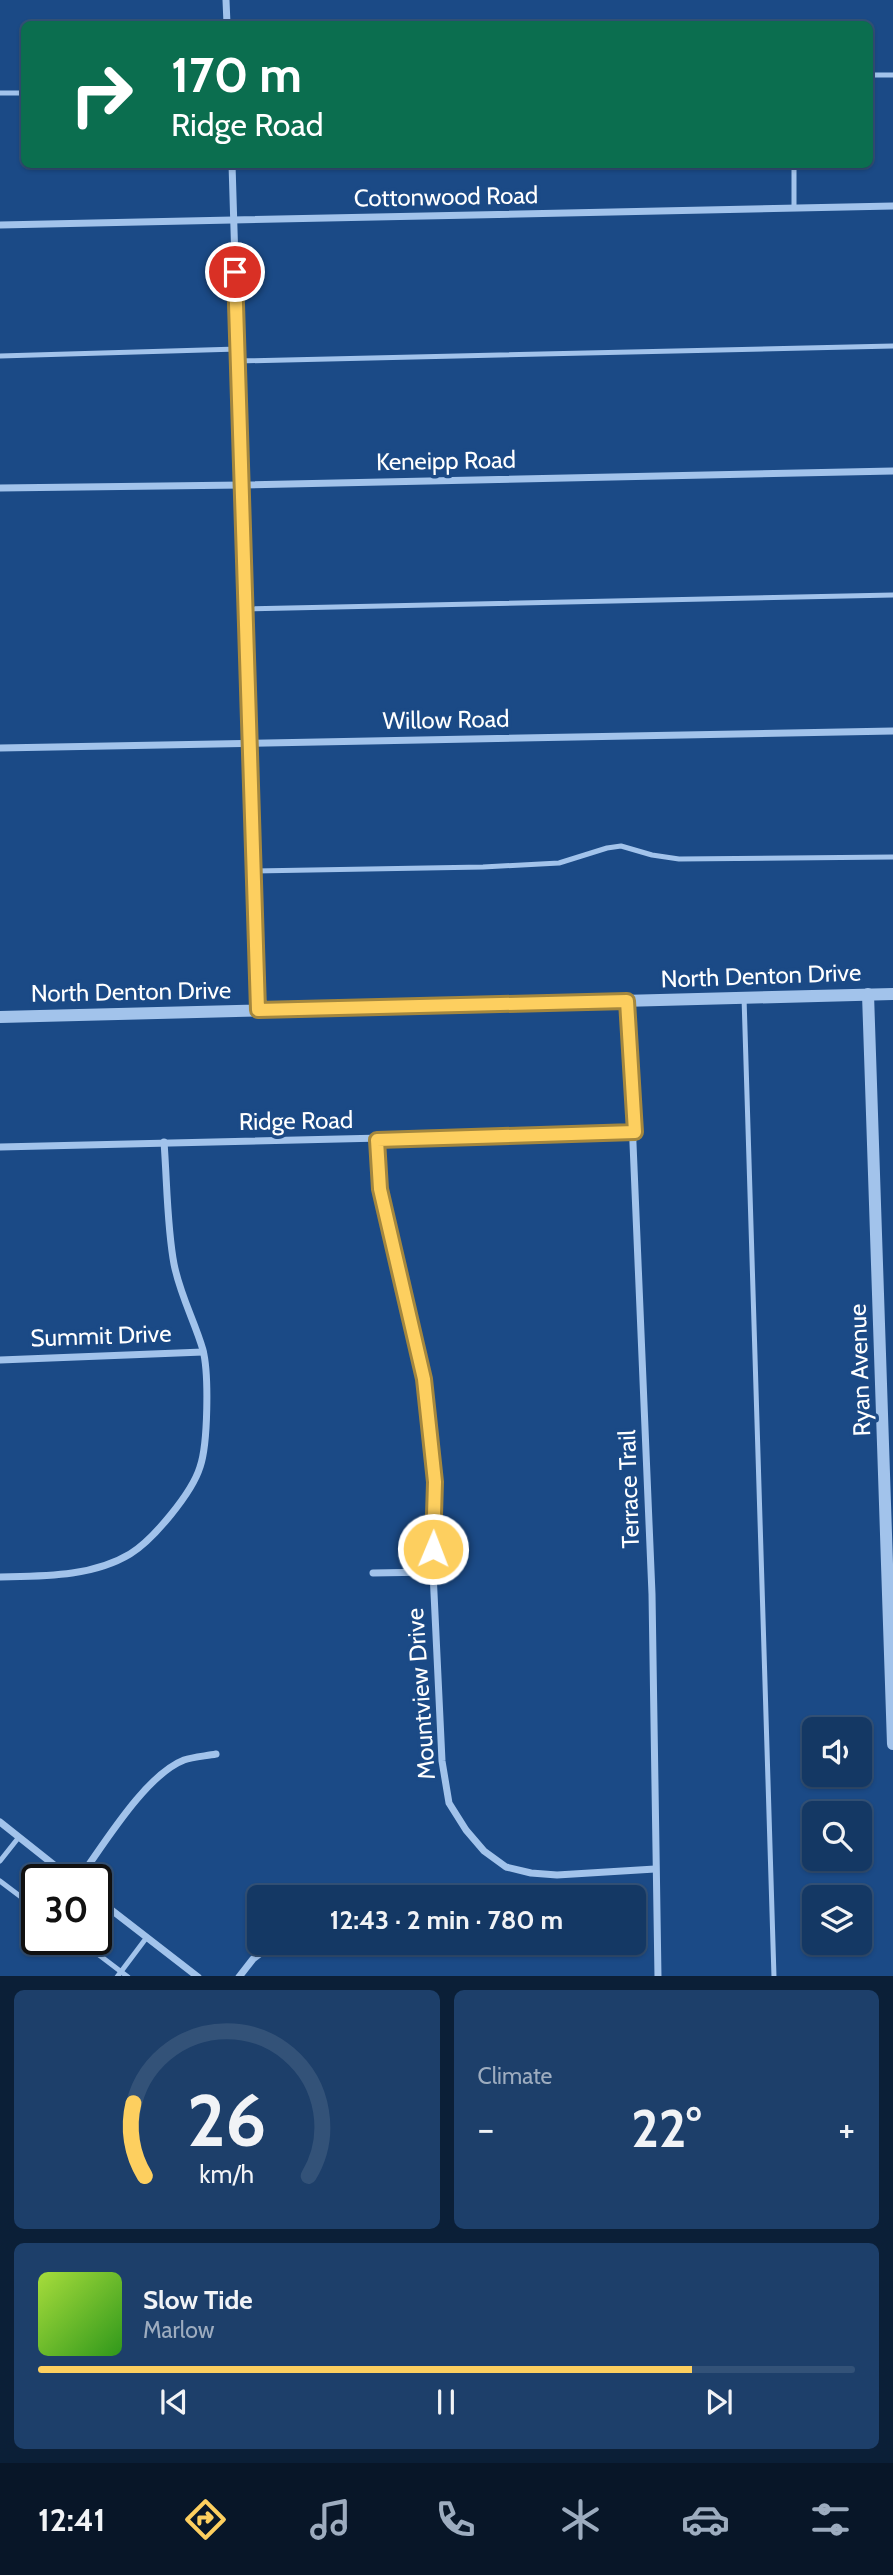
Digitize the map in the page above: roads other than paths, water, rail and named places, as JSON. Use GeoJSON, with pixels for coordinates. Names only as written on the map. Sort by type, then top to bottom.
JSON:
{"type":"FeatureCollection","features":[{"type":"Feature","properties":{"kind":"street"},"geometry":{"type":"LineString","coordinates":[[226,0],[227,21]]}},
{"type":"Feature","properties":{"kind":"street"},"geometry":{"type":"LineString","coordinates":[[232,168],[258,1010]]}},
{"type":"Feature","properties":{"kind":"street","name":"Cottonwood Road"},"geometry":{"type":"LineString","coordinates":[[0,225],[893,206]]}},
{"type":"Feature","properties":{"kind":"street","name":"Keneipp Road"},"geometry":{"type":"LineString","coordinates":[[0,488],[893,471]]}},
{"type":"Feature","properties":{"kind":"street","name":"Willow Road"},"geometry":{"type":"LineString","coordinates":[[0,748],[893,731]]}},
{"type":"Feature","properties":{"kind":"street","name":"Ryan Avenue"},"geometry":{"type":"LineString","coordinates":[[868,994],[890,1575],[893,1744]]}},
{"type":"Feature","properties":{"kind":"street","name":"North Denton Drive"},"geometry":{"type":"LineString","coordinates":[[0,1017],[893,994]]}},
{"type":"Feature","properties":{"kind":"street","name":"Terrace Trail"},"geometry":{"type":"LineString","coordinates":[[627,1001],[635,1132],[652,1594],[658,1976]]}},
{"type":"Feature","properties":{"kind":"street","name":"Ridge Road"},"geometry":{"type":"LineString","coordinates":[[0,1147],[635,1132]]}},
{"type":"Feature","properties":{"kind":"street","name":"Mountview Drive"},"geometry":{"type":"LineString","coordinates":[[377,1140],[380,1189],[424,1379],[431,1433],[435,1482],[433,1572],[442,1761],[449,1803],[466,1830],[484,1851],[506,1867],[531,1873],[558,1875],[656,1869]]}},
{"type":"Feature","properties":{"kind":"street"},"geometry":{"type":"LineString","coordinates":[[0,1577],[57,1576],[98,1566],[131,1553],[154,1533],[184,1497],[200,1468],[207,1427],[203,1352],[187,1311],[174,1264],[164,1142]]}},
{"type":"Feature","properties":{"kind":"street","name":"Summit Drive"},"geometry":{"type":"LineString","coordinates":[[0,1360],[203,1352]]}},
{"type":"Feature","properties":{"kind":"street"},"geometry":{"type":"LineString","coordinates":[[373,1573],[433,1572]]}},
{"type":"Feature","properties":{"kind":"street"},"geometry":{"type":"LineString","coordinates":[[90,1864],[146,1788],[162,1773],[183,1760],[216,1754]]}},
{"type":"Feature","properties":{"kind":"street"},"geometry":{"type":"LineString","coordinates":[[0,1822],[53,1864]]}},
{"type":"Feature","properties":{"kind":"street"},"geometry":{"type":"LineString","coordinates":[[112,1910],[198,1976]]}},
{"type":"Feature","properties":{"kind":"street"},"geometry":{"type":"LineString","coordinates":[[239,1976],[258,1955]]}},
{"type":"Feature","properties":{"kind":"lane"},"geometry":{"type":"LineString","coordinates":[[873,75],[893,75]]}},
{"type":"Feature","properties":{"kind":"lane"},"geometry":{"type":"LineString","coordinates":[[0,93],[21,93]]}},
{"type":"Feature","properties":{"kind":"lane"},"geometry":{"type":"LineString","coordinates":[[794,168],[794,208]]}},
{"type":"Feature","properties":{"kind":"lane"},"geometry":{"type":"LineString","coordinates":[[238,361],[893,346]]}},
{"type":"Feature","properties":{"kind":"lane"},"geometry":{"type":"LineString","coordinates":[[0,356],[238,349]]}},
{"type":"Feature","properties":{"kind":"lane"},"geometry":{"type":"LineString","coordinates":[[246,609],[893,595]]}},
{"type":"Feature","properties":{"kind":"lane"},"geometry":{"type":"LineString","coordinates":[[254,871],[559,863],[621,846],[679,859],[893,857]]}},
{"type":"Feature","properties":{"kind":"lane"},"geometry":{"type":"LineString","coordinates":[[744,998],[774,1976]]}},
{"type":"Feature","properties":{"kind":"lane"},"geometry":{"type":"LineString","coordinates":[[0,1861],[19,1837]]}},
{"type":"Feature","properties":{"kind":"lane"},"geometry":{"type":"LineString","coordinates":[[0,1881],[21,1897]]}},
{"type":"Feature","properties":{"kind":"lane"},"geometry":{"type":"LineString","coordinates":[[119,1974],[147,1937]]}},
{"type":"Feature","properties":{"kind":"lane"},"geometry":{"type":"LineString","coordinates":[[97,1955],[119,1974],[128,1976]]}}]}
